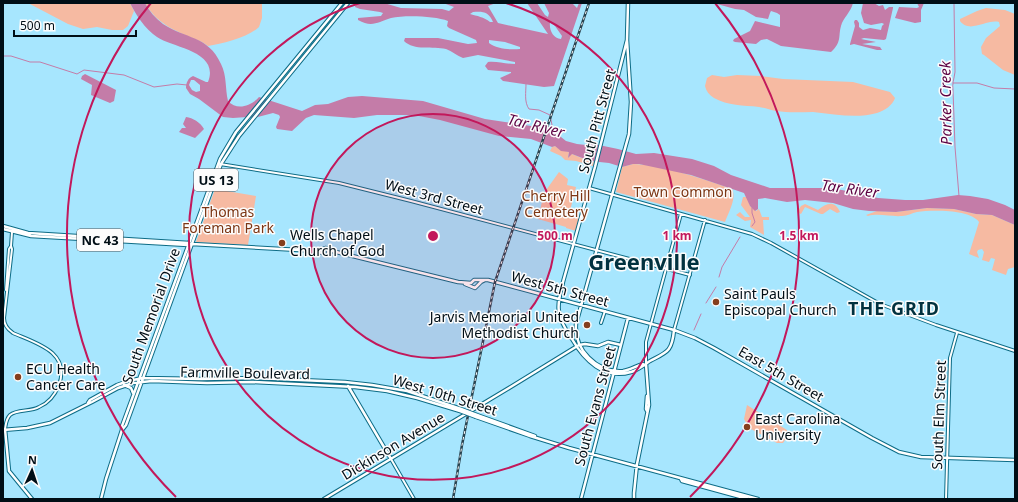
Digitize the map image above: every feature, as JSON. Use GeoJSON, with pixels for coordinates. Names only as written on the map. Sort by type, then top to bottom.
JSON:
{"type":"FeatureCollection","features":[{"type":"Feature","properties":{"kind":"main road","name":"South Memorial Drive"},"geometry":{"type":"LineString","coordinates":[[101,499],[122,426],[138,378],[220,164],[230,142],[246,120],[342,3]]}},
{"type":"Feature","properties":{"kind":"main road","name":"South Memorial Drive"},"geometry":{"type":"LineString","coordinates":[[220,164],[251,121],[348,3]]}},
{"type":"Feature","properties":{"kind":"main road"},"geometry":{"type":"LineString","coordinates":[[621,345],[608,342],[598,346],[587,344],[578,346],[575,331],[629,134],[632,102],[627,40],[628,3]]}},
{"type":"Feature","properties":{"kind":"main road","name":"South Pitt Street"},"geometry":{"type":"LineString","coordinates":[[614,372],[603,370],[585,358],[559,317],[558,307],[627,40]]}},
{"type":"Feature","properties":{"kind":"main road"},"geometry":{"type":"LineString","coordinates":[[622,64],[629,65]]}},
{"type":"Feature","properties":{"kind":"main road","name":"NC 43"},"geometry":{"type":"LineString","coordinates":[[3,228],[31,236],[85,240],[189,244]]}},
{"type":"Feature","properties":{"kind":"main road","name":"NC 43"},"geometry":{"type":"LineString","coordinates":[[12,231],[189,244]]}},
{"type":"Feature","properties":{"kind":"main road"},"geometry":{"type":"LineString","coordinates":[[65,238],[88,237]]}},
{"type":"Feature","properties":{"kind":"main road"},"geometry":{"type":"LineString","coordinates":[[85,240],[109,238]]}},
{"type":"Feature","properties":{"kind":"main road","name":"South Memorial Drive"},"geometry":{"type":"LineString","coordinates":[[122,430],[125,427],[142,382],[189,244]]}},
{"type":"Feature","properties":{"kind":"main road"},"geometry":{"type":"LineString","coordinates":[[189,244],[322,252],[325,255],[328,252],[334,252],[471,284],[474,288],[486,280]]}},
{"type":"Feature","properties":{"kind":"main road"},"geometry":{"type":"LineString","coordinates":[[322,252],[325,248],[328,252]]}},
{"type":"Feature","properties":{"kind":"main road","name":"West 5th Street"},"geometry":{"type":"LineString","coordinates":[[471,284],[474,280],[486,280],[628,318]]}},
{"type":"Feature","properties":{"kind":"main road"},"geometry":{"type":"LineString","coordinates":[[476,281],[478,285]]}},
{"type":"Feature","properties":{"kind":"main road","name":"East 5th Street"},"geometry":{"type":"LineString","coordinates":[[628,318],[674,330],[714,348],[889,448],[913,456],[1015,460]]}},
{"type":"Feature","properties":{"kind":"main road","name":"South Evans Street"},"geometry":{"type":"LineString","coordinates":[[581,499],[628,318]]}},
{"type":"Feature","properties":{"kind":"main road"},"geometry":{"type":"LineString","coordinates":[[614,372],[624,373],[637,369],[665,354],[671,346],[674,330]]}},
{"type":"Feature","properties":{"kind":"main road"},"geometry":{"type":"LineString","coordinates":[[569,334],[575,331]]}},
{"type":"Feature","properties":{"kind":"main road"},"geometry":{"type":"LineString","coordinates":[[672,340],[674,336],[681,333]]}},
{"type":"Feature","properties":{"kind":"main road","name":"Dickinson Avenue"},"geometry":{"type":"LineString","coordinates":[[324,499],[578,346]]}},
{"type":"Feature","properties":{"kind":"main road"},"geometry":{"type":"LineString","coordinates":[[614,372],[627,370],[646,364]]}},
{"type":"Feature","properties":{"kind":"main road"},"geometry":{"type":"LineString","coordinates":[[634,499],[637,467],[647,410],[646,364]]}},
{"type":"Feature","properties":{"kind":"main road"},"geometry":{"type":"LineString","coordinates":[[637,369],[642,369],[646,374]]}},
{"type":"Feature","properties":{"kind":"main road"},"geometry":{"type":"LineString","coordinates":[[146,370],[152,377]]}},
{"type":"Feature","properties":{"kind":"main road","name":"Farmville Boulevard"},"geometry":{"type":"LineString","coordinates":[[88,403],[90,400],[112,387],[138,378],[255,378],[345,382]]}},
{"type":"Feature","properties":{"kind":"main road","name":"Farmville Boulevard"},"geometry":{"type":"LineString","coordinates":[[88,403],[124,385],[137,382],[253,382],[348,386]]}},
{"type":"Feature","properties":{"kind":"main road"},"geometry":{"type":"LineString","coordinates":[[345,382],[391,459]]}},
{"type":"Feature","properties":{"kind":"main road","name":"West 10th Street"},"geometry":{"type":"LineString","coordinates":[[345,382],[403,390],[530,436],[592,455],[681,479]]}},
{"type":"Feature","properties":{"kind":"main road"},"geometry":{"type":"LineString","coordinates":[[124,385],[131,388],[133,393]]}},
{"type":"Feature","properties":{"kind":"main road","name":"West 10th Street"},"geometry":{"type":"LineString","coordinates":[[348,386],[374,389],[408,396],[461,410]]}},
{"type":"Feature","properties":{"kind":"main road"},"geometry":{"type":"LineString","coordinates":[[32,499],[9,471],[4,430],[44,425],[88,403]]}},
{"type":"Feature","properties":{"kind":"main road"},"geometry":{"type":"LineString","coordinates":[[681,479],[684,478],[758,499]]}},
{"type":"Feature","properties":{"kind":"main road"},"geometry":{"type":"LineString","coordinates":[[681,479],[682,481],[748,499]]}},
{"type":"Feature","properties":{"kind":"main road"},"geometry":{"type":"LineString","coordinates":[[722,492],[732,492]]}},
{"type":"Feature","properties":{"kind":"street","name":"West 3rd Street"},"geometry":{"type":"LineString","coordinates":[[220,164],[339,183],[690,275]]}},
{"type":"Feature","properties":{"kind":"street"},"geometry":{"type":"LineString","coordinates":[[589,188],[744,231],[762,238],[880,304],[958,333],[1015,351]]}},
{"type":"Feature","properties":{"kind":"street"},"geometry":{"type":"LineString","coordinates":[[646,364],[645,346],[650,324],[681,213]]}},
{"type":"Feature","properties":{"kind":"street"},"geometry":{"type":"LineString","coordinates":[[674,330],[705,220]]}},
{"type":"Feature","properties":{"kind":"street"},"geometry":{"type":"LineString","coordinates":[[4,430],[10,415],[17,412],[35,409],[50,400],[56,391],[62,374],[59,360],[51,350],[13,333],[6,327],[4,318],[6,292],[5,285],[12,231]]}},
{"type":"Feature","properties":{"kind":"street"},"geometry":{"type":"LineString","coordinates":[[601,323],[605,311]]}},
{"type":"Feature","properties":{"kind":"street","name":"South Elm Street"},"geometry":{"type":"LineString","coordinates":[[946,499],[950,358],[958,333]]}},
{"type":"Feature","properties":{"kind":"street"},"geometry":{"type":"LineString","coordinates":[[391,459],[414,499]]}},
{"type":"Feature","properties":{"kind":"green space"},"geometry":{"type":"Polygon","coordinates":[[[28,3],[130,3],[134,11],[128,26],[123,30],[112,30],[97,27],[83,29],[68,24],[28,3]]]}},
{"type":"Feature","properties":{"kind":"green space"},"geometry":{"type":"Polygon","coordinates":[[[145,3],[262,3],[262,18],[259,27],[255,31],[228,42],[208,46],[163,23],[150,11],[145,3]]]}},
{"type":"Feature","properties":{"kind":"green space"},"geometry":{"type":"Polygon","coordinates":[[[986,8],[1005,10],[1015,14],[1015,75],[1003,70],[982,54],[981,47],[986,38],[1000,26],[999,22],[989,22],[968,26],[964,25],[960,21],[960,19],[986,8]]]}},
{"type":"Feature","properties":{"kind":"green space"},"geometry":{"type":"Polygon","coordinates":[[[712,75],[724,77],[737,75],[761,76],[783,79],[853,82],[890,92],[895,98],[885,109],[877,113],[861,116],[813,112],[781,112],[719,101],[711,96],[706,90],[705,86],[707,78],[712,75]]]}},
{"type":"Feature","properties":{"kind":"green space"},"geometry":{"type":"Polygon","coordinates":[[[555,146],[569,152],[568,158],[572,154],[594,162],[593,166],[576,161],[565,160],[561,156],[550,151],[552,147],[555,146]]]}},
{"type":"Feature","properties":{"kind":"green space","name":"Town Common"},"geometry":{"type":"Polygon","coordinates":[[[633,164],[670,170],[732,189],[733,201],[725,222],[616,192],[622,167],[633,164]]]}},
{"type":"Feature","properties":{"kind":"green space","name":"Cherry Hill Cemetery"},"geometry":{"type":"Polygon","coordinates":[[[559,172],[568,179],[567,185],[576,187],[569,215],[580,217],[576,231],[538,219],[544,193],[559,172]]]}},
{"type":"Feature","properties":{"kind":"green space","name":"Thomas Foreman Park"},"geometry":{"type":"Polygon","coordinates":[[[215,189],[256,196],[248,245],[196,242],[215,189]]]}},
{"type":"Feature","properties":{"kind":"green space"},"geometry":{"type":"Polygon","coordinates":[[[743,197],[747,197],[750,206],[756,211],[759,209],[762,217],[769,217],[769,220],[763,220],[764,235],[750,227],[751,220],[745,221],[736,215],[740,212],[745,217],[750,217],[741,205],[743,197]]]}},
{"type":"Feature","properties":{"kind":"green space"},"geometry":{"type":"Polygon","coordinates":[[[805,204],[818,210],[824,206],[833,204],[840,212],[837,213],[830,209],[821,214],[805,207],[801,214],[797,212],[801,206],[805,204]]]}},
{"type":"Feature","properties":{"kind":"green space"},"geometry":{"type":"Polygon","coordinates":[[[927,208],[954,209],[976,214],[992,215],[1015,225],[1015,267],[1008,269],[1006,275],[992,270],[995,259],[991,258],[989,262],[982,260],[984,252],[982,249],[978,250],[977,252],[979,258],[969,254],[979,222],[967,215],[950,211],[931,211],[917,212],[906,216],[866,215],[877,211],[896,212],[927,208]]]}},
{"type":"Feature","properties":{"kind":"green space"},"geometry":{"type":"Polygon","coordinates":[[[747,405],[787,430],[787,437],[783,443],[777,443],[749,428],[744,419],[747,405]]]}},
{"type":"Feature","properties":{"kind":"shaded area"},"geometry":{"type":"Polygon","coordinates":[[[130,3],[145,3],[152,14],[163,24],[203,43],[210,48],[216,55],[223,69],[228,101],[236,106],[240,107],[248,105],[259,97],[302,111],[315,105],[328,104],[348,97],[362,96],[423,101],[485,119],[551,129],[566,141],[577,144],[594,144],[636,154],[654,153],[692,159],[714,166],[731,175],[770,188],[825,188],[878,198],[905,200],[923,200],[958,195],[988,199],[1015,210],[1015,225],[992,215],[976,214],[954,209],[927,208],[896,212],[869,211],[853,209],[833,203],[805,200],[787,202],[765,198],[758,199],[758,209],[755,211],[750,206],[744,193],[691,175],[639,164],[622,167],[609,163],[590,161],[572,154],[568,158],[569,152],[561,151],[555,146],[552,147],[531,139],[499,136],[440,120],[419,116],[377,115],[354,118],[314,115],[306,118],[292,131],[277,129],[276,127],[280,117],[279,115],[273,113],[254,118],[223,117],[190,94],[186,88],[186,84],[193,76],[208,82],[210,72],[207,63],[193,52],[164,41],[153,34],[138,17],[130,3]],[[191,80],[189,85],[192,90],[196,92],[200,91],[200,85],[194,80],[191,80]]]}},
{"type":"Feature","properties":{"kind":"shaded area"},"geometry":{"type":"Polygon","coordinates":[[[356,3],[384,3],[401,8],[442,9],[449,11],[454,7],[443,3],[496,3],[488,6],[498,23],[548,34],[527,3],[537,3],[548,17],[549,13],[544,3],[572,3],[577,8],[579,3],[582,3],[554,86],[544,87],[503,81],[500,78],[511,72],[488,70],[485,66],[488,62],[515,64],[515,62],[478,55],[463,58],[446,49],[418,47],[404,41],[405,38],[438,38],[468,44],[477,43],[476,40],[449,28],[447,26],[448,21],[420,16],[404,16],[391,18],[375,24],[367,24],[358,20],[358,18],[381,16],[383,13],[355,7],[356,3]],[[473,12],[470,14],[493,22],[488,14],[473,12]],[[550,22],[551,31],[554,35],[561,39],[562,36],[555,26],[550,22]],[[489,40],[489,43],[504,49],[520,49],[520,47],[505,42],[489,40]]]}},
{"type":"Feature","properties":{"kind":"shaded area"},"geometry":{"type":"Polygon","coordinates":[[[717,3],[853,3],[842,23],[837,45],[831,52],[781,46],[767,39],[761,40],[756,44],[735,42],[733,41],[734,39],[750,31],[755,21],[780,27],[780,15],[771,11],[768,19],[756,17],[744,10],[735,9],[717,3]]]}},
{"type":"Feature","properties":{"kind":"shaded area"},"geometry":{"type":"Polygon","coordinates":[[[863,3],[874,3],[879,6],[883,5],[885,10],[889,7],[893,7],[886,39],[861,39],[876,42],[862,44],[880,47],[882,50],[854,44],[850,45],[855,20],[857,20],[859,27],[863,30],[870,28],[881,30],[884,24],[871,25],[864,23],[861,13],[863,3]]]}},
{"type":"Feature","properties":{"kind":"shaded area"},"geometry":{"type":"Polygon","coordinates":[[[917,3],[924,3],[921,10],[921,22],[915,23],[895,18],[899,7],[917,8],[919,7],[917,3]]]}},
{"type":"Feature","properties":{"kind":"shaded area"},"geometry":{"type":"Polygon","coordinates":[[[85,74],[116,90],[114,101],[110,103],[91,95],[92,85],[81,79],[85,74]]]}},
{"type":"Feature","properties":{"kind":"shaded area"},"geometry":{"type":"Polygon","coordinates":[[[186,117],[196,121],[204,129],[195,138],[179,132],[182,128],[186,128],[183,124],[186,117]]]}},
{"type":"Feature","properties":{"kind":"waterway","name":"Parker Creek"},"geometry":{"type":"LineString","coordinates":[[954,3],[955,72],[953,88],[955,147],[959,196]]}},
{"type":"Feature","properties":{"kind":"waterway"},"geometry":{"type":"LineString","coordinates":[[3,56],[11,56],[30,62],[40,62],[77,74],[84,70],[124,75],[154,87],[177,84],[187,85]]}},
{"type":"Feature","properties":{"kind":"waterway"},"geometry":{"type":"LineString","coordinates":[[953,83],[977,83],[994,88],[1015,89]]}},
{"type":"Feature","properties":{"kind":"waterway","name":"Tar River"},"geometry":{"type":"LineString","coordinates":[[526,84],[527,106],[529,109],[539,110],[550,115],[552,125],[551,129]]}},
{"type":"Feature","properties":{"kind":"waterway"},"geometry":{"type":"LineString","coordinates":[[752,208],[755,222],[752,226]]}},
{"type":"Feature","properties":{"kind":"waterway"},"geometry":{"type":"LineString","coordinates":[[719,277],[722,267],[740,237]]}},
{"type":"Feature","properties":{"kind":"waterway"},"geometry":{"type":"LineString","coordinates":[[706,303],[716,287]]}},
{"type":"Feature","properties":{"kind":"waterway"},"geometry":{"type":"LineString","coordinates":[[694,330],[701,314]]}},
{"type":"Feature","properties":{"kind":"railway"},"geometry":{"type":"LineString","coordinates":[[453,499],[462,445],[495,282],[589,3]]}},
{"type":"Feature","properties":{"kind":"place","name":"Wells Chapel Church of God"},"geometry":{"type":"Point","coordinates":[282,243]}},
{"type":"Feature","properties":{"kind":"place","name":"Saint Pauls Episcopal Church"},"geometry":{"type":"Point","coordinates":[716,302]}},
{"type":"Feature","properties":{"kind":"place","name":"Jarvis Memorial United Methodist Church"},"geometry":{"type":"Point","coordinates":[587,325]}},
{"type":"Feature","properties":{"kind":"place","name":"ECU Health Cancer Care"},"geometry":{"type":"Point","coordinates":[18,377]}},
{"type":"Feature","properties":{"kind":"place","name":"East Carolina University"},"geometry":{"type":"Point","coordinates":[747,427]}},
{"type":"Feature","properties":{"kind":"district","name":"Greenville"},"geometry":{"type":"Point","coordinates":[644,262]}},
{"type":"Feature","properties":{"kind":"district","name":"THE GRID"},"geometry":{"type":"Point","coordinates":[894,309]}}]}
